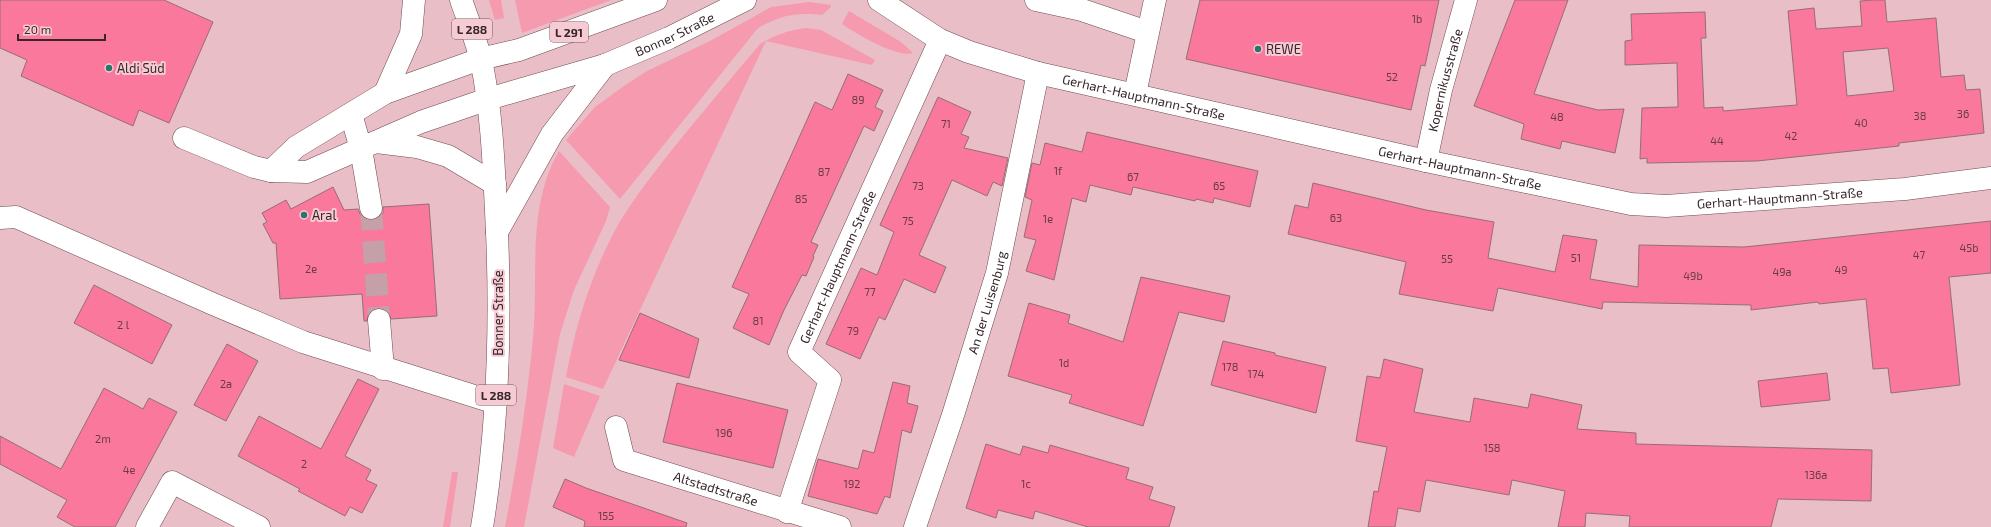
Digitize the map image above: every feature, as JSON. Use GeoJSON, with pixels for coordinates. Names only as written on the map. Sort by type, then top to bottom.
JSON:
{"type":"FeatureCollection","features":[{"type":"Feature","properties":{"kind":"street"},"geometry":{"type":"LineString","coordinates":[[385,93],[411,34],[414,0]]}},
{"type":"Feature","properties":{"kind":"street","name":"Bonner Straße"},"geometry":{"type":"LineString","coordinates":[[461,0],[480,59],[488,99],[493,144],[500,300],[496,404],[488,489],[482,527]]}},
{"type":"Feature","properties":{"kind":"street","name":"L 291"},"geometry":{"type":"LineString","coordinates":[[480,59],[519,50],[642,7],[656,0]]}},
{"type":"Feature","properties":{"kind":"street","name":"Bonner Straße"},"geometry":{"type":"LineString","coordinates":[[488,99],[605,65],[669,38],[745,0]]}},
{"type":"Feature","properties":{"kind":"street","name":"Gerhart-Hauptmann-Straße"},"geometry":{"type":"LineString","coordinates":[[879,0],[940,40],[969,52],[1038,72],[1426,161],[1631,204],[1666,206],[1905,188],[1991,178]]}},
{"type":"Feature","properties":{"kind":"street"},"geometry":{"type":"LineString","coordinates":[[1036,0],[1082,10],[1147,32]]}},
{"type":"Feature","properties":{"kind":"street"},"geometry":{"type":"LineString","coordinates":[[1135,94],[1154,0]]}},
{"type":"Feature","properties":{"kind":"street","name":"Kopernikusstraße"},"geometry":{"type":"LineString","coordinates":[[1426,161],[1441,90],[1466,0]]}},
{"type":"Feature","properties":{"kind":"street","name":"Gerhart-Hauptmann-Straße"},"geometry":{"type":"LineString","coordinates":[[788,512],[830,380],[799,352],[940,40]]}},
{"type":"Feature","properties":{"kind":"street"},"geometry":{"type":"LineString","coordinates":[[271,171],[296,147],[385,93],[480,59]]}},
{"type":"Feature","properties":{"kind":"street"},"geometry":{"type":"LineString","coordinates":[[497,232],[552,134],[605,65]]}},
{"type":"Feature","properties":{"kind":"street","name":"An der Luisenburg"},"geometry":{"type":"LineString","coordinates":[[915,527],[953,415],[997,273],[1038,72]]}},
{"type":"Feature","properties":{"kind":"street"},"geometry":{"type":"LineString","coordinates":[[184,138],[254,167],[271,171],[308,172],[421,122],[488,99]]}},
{"type":"Feature","properties":{"kind":"street"},"geometry":{"type":"LineString","coordinates":[[351,114],[369,146],[371,208]]}},
{"type":"Feature","properties":{"kind":"street"},"geometry":{"type":"LineString","coordinates":[[369,146],[417,147],[448,156],[495,184]]}},
{"type":"Feature","properties":{"kind":"street"},"geometry":{"type":"LineString","coordinates":[[0,218],[16,217],[303,342],[496,404]]}},
{"type":"Feature","properties":{"kind":"street"},"geometry":{"type":"LineString","coordinates":[[379,320],[383,368]]}},
{"type":"Feature","properties":{"kind":"street","name":"Altstadtstraße"},"geometry":{"type":"LineString","coordinates":[[616,427],[624,460],[840,527]]}},
{"type":"Feature","properties":{"kind":"street"},"geometry":{"type":"LineString","coordinates":[[147,527],[172,482],[259,527]]}},
{"type":"Feature","properties":{"kind":"shaded area"},"geometry":{"type":"Polygon","coordinates":[[[489,0],[501,0],[504,18],[495,20],[489,0]]]}},
{"type":"Feature","properties":{"kind":"shaded area"},"geometry":{"type":"Polygon","coordinates":[[[515,0],[611,0],[522,33],[515,0]]]}},
{"type":"Feature","properties":{"kind":"shaded area"},"geometry":{"type":"Polygon","coordinates":[[[809,2],[831,5],[831,7],[822,15],[796,14],[782,17],[758,28],[620,199],[566,140],[595,107],[647,71],[710,41],[771,7],[809,2]]]}},
{"type":"Feature","properties":{"kind":"shaded area"},"geometry":{"type":"Polygon","coordinates":[[[849,11],[901,42],[913,53],[906,54],[887,49],[842,24],[849,11]]]}},
{"type":"Feature","properties":{"kind":"shaded area"},"geometry":{"type":"Polygon","coordinates":[[[807,28],[821,30],[875,60],[872,65],[766,41],[603,389],[566,377],[578,323],[596,270],[612,236],[631,205],[678,142],[760,44],[771,38],[782,33],[807,28]]]}},
{"type":"Feature","properties":{"kind":"shaded area"},"geometry":{"type":"Polygon","coordinates":[[[559,151],[610,207],[606,221],[574,290],[560,334],[524,527],[505,527],[514,480],[531,362],[538,219],[542,195],[549,173],[559,151]]]}},
{"type":"Feature","properties":{"kind":"shaded area"},"geometry":{"type":"Polygon","coordinates":[[[564,384],[600,396],[574,457],[553,448],[564,384]]]}},
{"type":"Feature","properties":{"kind":"shaded area"},"geometry":{"type":"Polygon","coordinates":[[[452,472],[458,472],[450,527],[443,527],[452,472]]]}},
{"type":"Feature","properties":{"kind":"building","name":"Aldi Süd"},"geometry":{"type":"Polygon","coordinates":[[[0,0],[164,0],[213,22],[169,123],[139,110],[133,126],[21,76],[27,60],[0,48],[0,0]]]}},
{"type":"Feature","properties":{"kind":"building"},"geometry":{"type":"Polygon","coordinates":[[[1200,0],[1439,0],[1425,66],[1421,65],[1411,110],[1186,59],[1200,0]]]}},
{"type":"Feature","properties":{"kind":"building"},"geometry":{"type":"Polygon","coordinates":[[[1515,0],[1568,0],[1534,94],[1598,110],[1624,109],[1615,153],[1562,141],[1560,149],[1521,139],[1524,124],[1474,106],[1515,0]]]}},
{"type":"Feature","properties":{"kind":"building"},"geometry":{"type":"Polygon","coordinates":[[[1885,0],[1887,22],[1936,18],[1941,77],[1964,75],[1966,90],[1980,89],[1984,133],[1899,143],[1899,146],[1757,161],[1647,163],[1647,158],[1640,159],[1642,108],[1678,107],[1677,63],[1625,65],[1625,41],[1632,40],[1631,14],[1705,12],[1706,38],[1701,38],[1704,108],[1723,107],[1723,111],[1797,105],[1788,11],[1814,8],[1816,29],[1862,26],[1860,1],[1885,0]],[[1888,48],[1843,52],[1847,96],[1894,91],[1888,48]]]}},
{"type":"Feature","properties":{"kind":"building"},"geometry":{"type":"Polygon","coordinates":[[[848,74],[883,90],[875,107],[883,111],[874,131],[864,126],[811,242],[818,245],[806,276],[802,275],[784,310],[769,345],[733,328],[749,294],[732,287],[815,102],[832,110],[848,74]]]}},
{"type":"Feature","properties":{"kind":"building"},"geometry":{"type":"Polygon","coordinates":[[[938,97],[971,112],[961,134],[969,137],[964,148],[1008,158],[1002,186],[993,182],[987,196],[952,180],[919,255],[946,267],[935,293],[904,279],[885,320],[879,317],[860,359],[826,344],[861,268],[877,275],[894,232],[880,225],[938,97]]]}},
{"type":"Feature","properties":{"kind":"building"},"geometry":{"type":"Polygon","coordinates":[[[1087,132],[1258,171],[1250,207],[1214,198],[1213,203],[1196,199],[1195,201],[1133,187],[1131,195],[1090,185],[1086,202],[1072,198],[1054,280],[1026,271],[1036,240],[1024,237],[1032,200],[1025,197],[1032,163],[1040,165],[1045,143],[1082,152],[1087,132]]]}},
{"type":"Feature","properties":{"kind":"building"},"geometry":{"type":"Polygon","coordinates":[[[1313,183],[1426,210],[1494,222],[1488,258],[1555,272],[1563,235],[1597,240],[1590,279],[1638,287],[1639,245],[1744,247],[1991,221],[1991,273],[1949,277],[1960,385],[1891,393],[1888,368],[1873,369],[1866,299],[1819,304],[1818,302],[1751,310],[1751,305],[1603,302],[1602,309],[1498,288],[1493,311],[1399,294],[1406,262],[1288,234],[1295,205],[1308,208],[1313,183]]]}},
{"type":"Feature","properties":{"kind":"building"},"geometry":{"type":"Polygon","coordinates":[[[333,187],[344,210],[358,209],[361,216],[367,220],[379,218],[383,213],[383,207],[429,204],[437,316],[391,319],[389,313],[385,309],[378,308],[372,310],[368,315],[367,321],[364,321],[362,294],[280,299],[276,243],[273,243],[263,224],[267,222],[262,213],[286,200],[291,209],[333,187]]]}},
{"type":"Feature","properties":{"kind":"building"},"geometry":{"type":"Polygon","coordinates":[[[1141,277],[1230,296],[1224,322],[1179,312],[1143,426],[1069,403],[1072,395],[1008,376],[1029,303],[1070,315],[1068,323],[1123,342],[1141,277]]]}},
{"type":"Feature","properties":{"kind":"building"},"geometry":{"type":"Polygon","coordinates":[[[94,285],[172,325],[152,364],[74,323],[94,285]]]}},
{"type":"Feature","properties":{"kind":"building"},"geometry":{"type":"Polygon","coordinates":[[[640,313],[699,339],[689,378],[619,360],[640,313]]]}},
{"type":"Feature","properties":{"kind":"building"},"geometry":{"type":"Polygon","coordinates":[[[1223,341],[1326,367],[1316,413],[1211,385],[1223,341]]]}},
{"type":"Feature","properties":{"kind":"building"},"geometry":{"type":"Polygon","coordinates":[[[227,344],[258,361],[226,421],[194,405],[227,344]]]}},
{"type":"Feature","properties":{"kind":"building"},"geometry":{"type":"Polygon","coordinates":[[[1384,359],[1423,369],[1414,412],[1470,422],[1474,398],[1528,408],[1531,394],[1582,405],[1577,429],[1636,433],[1636,444],[1872,450],[1871,501],[1778,499],[1771,527],[1629,527],[1630,516],[1586,513],[1585,527],[1558,527],[1565,491],[1512,480],[1509,495],[1426,480],[1420,512],[1398,508],[1395,527],[1368,527],[1374,491],[1378,492],[1387,447],[1356,441],[1367,376],[1380,378],[1384,359]]]}},
{"type":"Feature","properties":{"kind":"building"},"geometry":{"type":"Polygon","coordinates":[[[1827,373],[1830,400],[1761,407],[1758,381],[1827,373]]]}},
{"type":"Feature","properties":{"kind":"building"},"geometry":{"type":"Polygon","coordinates":[[[358,379],[379,389],[345,456],[371,470],[366,480],[377,485],[362,513],[350,507],[345,516],[298,491],[300,489],[238,456],[259,416],[321,449],[358,379]]]}},
{"type":"Feature","properties":{"kind":"building"},"geometry":{"type":"Polygon","coordinates":[[[893,382],[910,386],[907,403],[918,406],[911,433],[902,430],[890,498],[885,496],[877,514],[808,496],[818,459],[858,469],[863,450],[874,453],[893,382]]]}},
{"type":"Feature","properties":{"kind":"building"},"geometry":{"type":"Polygon","coordinates":[[[677,383],[788,410],[773,468],[663,442],[677,383]]]}},
{"type":"Feature","properties":{"kind":"building"},"geometry":{"type":"Polygon","coordinates":[[[104,388],[143,409],[149,398],[177,412],[115,527],[75,527],[57,517],[67,500],[0,464],[0,436],[61,469],[104,388]]]}},
{"type":"Feature","properties":{"kind":"building"},"geometry":{"type":"Polygon","coordinates":[[[986,444],[1020,455],[1023,446],[1048,453],[1050,445],[1129,468],[1126,479],[1153,487],[1149,499],[1175,507],[1169,527],[1088,527],[1035,511],[1033,519],[998,510],[996,518],[966,508],[986,444]]]}},
{"type":"Feature","properties":{"kind":"building"},"geometry":{"type":"Polygon","coordinates":[[[565,479],[586,488],[687,523],[686,527],[584,527],[585,521],[553,507],[565,479]]]}},
{"type":"Feature","properties":{"kind":"tunnel"},"geometry":{"type":"LineString","coordinates":[[371,208],[379,320]]}},
{"type":"Feature","properties":{"kind":"place","name":"REWE"},"geometry":{"type":"Point","coordinates":[1258,49]}},
{"type":"Feature","properties":{"kind":"place","name":"Aldi Süd"},"geometry":{"type":"Point","coordinates":[109,68]}},
{"type":"Feature","properties":{"kind":"place","name":"Aral"},"geometry":{"type":"Point","coordinates":[304,215]}}]}
